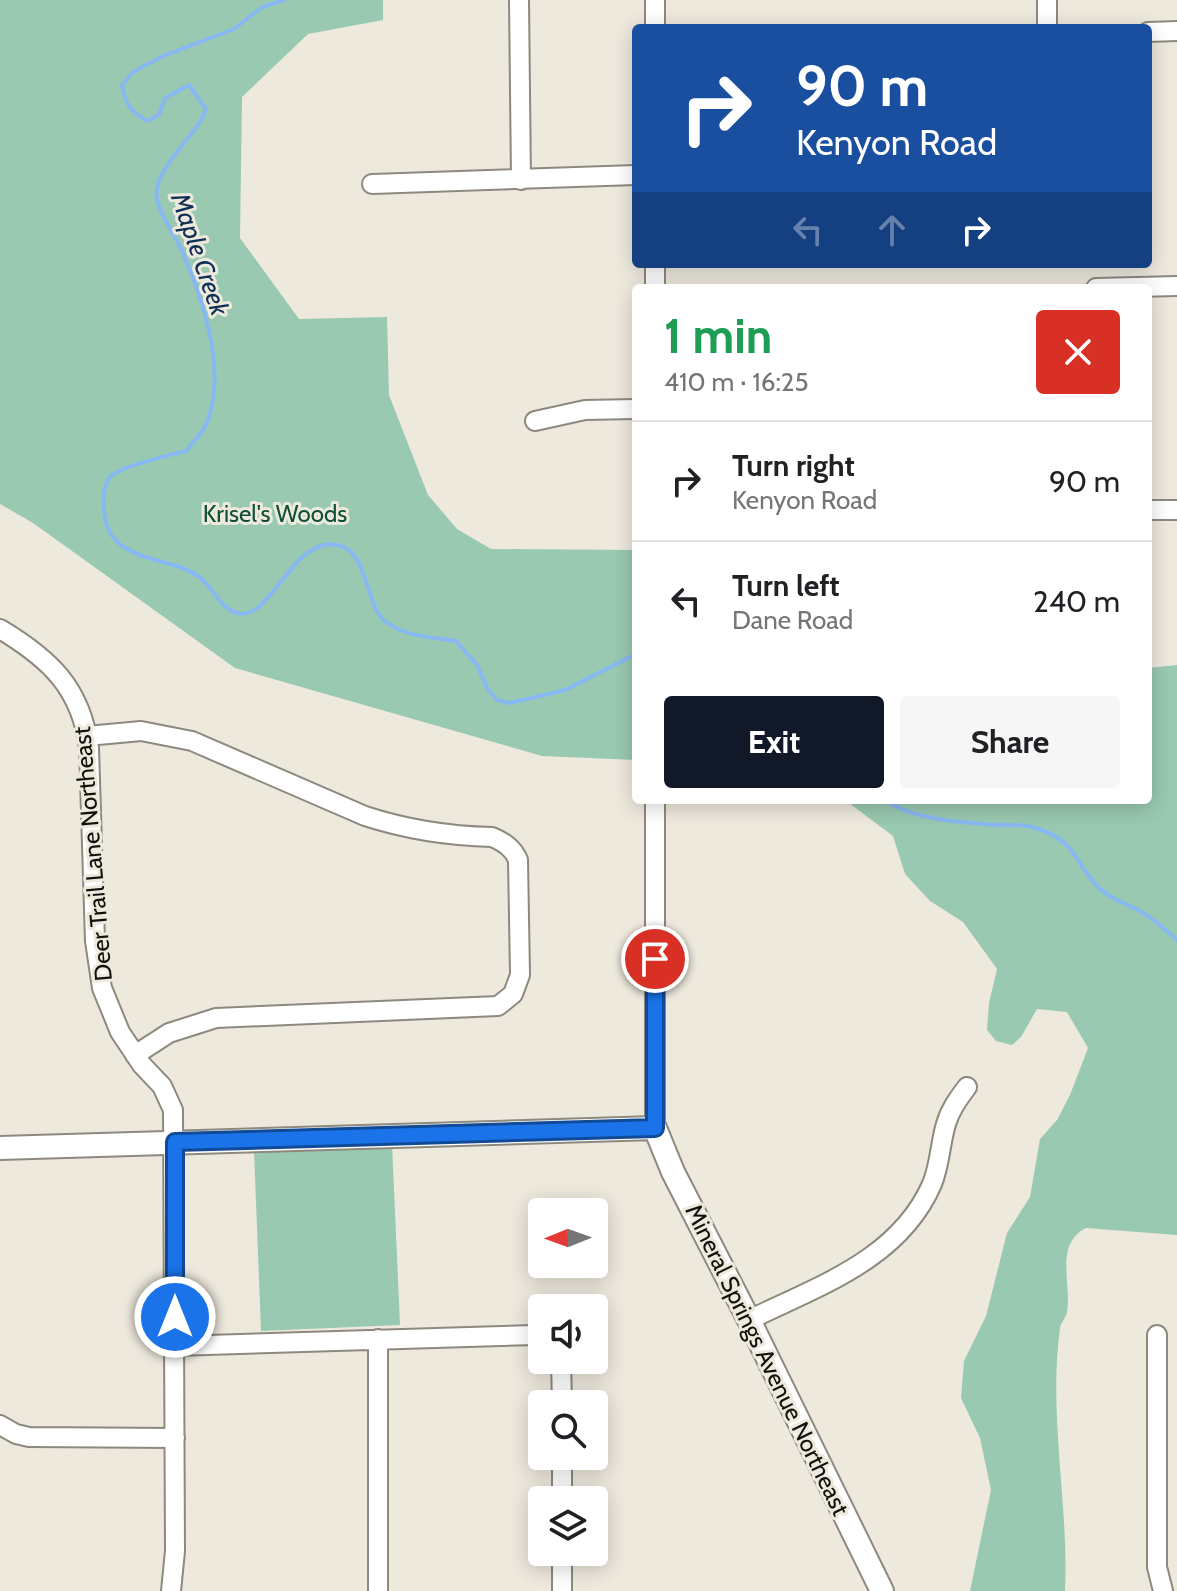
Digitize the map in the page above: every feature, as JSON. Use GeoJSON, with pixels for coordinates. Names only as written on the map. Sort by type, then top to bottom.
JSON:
{"type":"FeatureCollection","features":[{"type":"Feature","properties":{"kind":"main road"},"geometry":{"type":"LineString","coordinates":[[0,1148],[655,1128]]}},
{"type":"Feature","properties":{"kind":"main road","name":"Mineral Springs Avenue Northeast"},"geometry":{"type":"LineString","coordinates":[[655,1128],[673,1172],[882,1591]]}},
{"type":"Feature","properties":{"kind":"street"},"geometry":{"type":"LineString","coordinates":[[519,0],[521,180]]}},
{"type":"Feature","properties":{"kind":"street"},"geometry":{"type":"LineString","coordinates":[[655,0],[655,24]]}},
{"type":"Feature","properties":{"kind":"street"},"geometry":{"type":"LineString","coordinates":[[1047,0],[1047,24]]}},
{"type":"Feature","properties":{"kind":"street"},"geometry":{"type":"LineString","coordinates":[[1152,32],[1177,31]]}},
{"type":"Feature","properties":{"kind":"street"},"geometry":{"type":"LineString","coordinates":[[372,184],[632,175]]}},
{"type":"Feature","properties":{"kind":"street"},"geometry":{"type":"LineString","coordinates":[[1152,287],[1177,286]]}},
{"type":"Feature","properties":{"kind":"street"},"geometry":{"type":"LineString","coordinates":[[535,421],[585,410],[632,409]]}},
{"type":"Feature","properties":{"kind":"street"},"geometry":{"type":"LineString","coordinates":[[1152,510],[1177,510]]}},
{"type":"Feature","properties":{"kind":"street","name":"Deer Trail Lane Northeast"},"geometry":{"type":"LineString","coordinates":[[0,629],[26,644],[54,668],[75,699],[87,736],[97,961],[111,1014],[135,1055],[170,1097],[173,1110],[175,1551],[171,1591]]}},
{"type":"Feature","properties":{"kind":"street"},"geometry":{"type":"LineString","coordinates":[[87,736],[141,731],[192,741],[394,826],[424,832],[492,837],[502,841],[516,855],[520,871],[520,975],[513,994],[498,1006],[216,1018],[169,1033],[135,1055]]}},
{"type":"Feature","properties":{"kind":"street"},"geometry":{"type":"LineString","coordinates":[[655,804],[655,1128]]}},
{"type":"Feature","properties":{"kind":"street"},"geometry":{"type":"LineString","coordinates":[[749,1320],[862,1264],[898,1236],[924,1200],[940,1158],[946,1124],[954,1105],[967,1087]]}},
{"type":"Feature","properties":{"kind":"street"},"geometry":{"type":"LineString","coordinates":[[175,1346],[528,1335]]}},
{"type":"Feature","properties":{"kind":"street"},"geometry":{"type":"LineString","coordinates":[[1157,1335],[1157,1567],[1163,1591]]}},
{"type":"Feature","properties":{"kind":"street"},"geometry":{"type":"LineString","coordinates":[[378,1339],[378,1591]]}},
{"type":"Feature","properties":{"kind":"street"},"geometry":{"type":"LineString","coordinates":[[0,1425],[29,1437],[175,1438]]}},
{"type":"Feature","properties":{"kind":"street"},"geometry":{"type":"LineString","coordinates":[[562,1566],[562,1591]]}},
{"type":"Feature","properties":{"kind":"green space","name":"Krisel's Woods"},"geometry":{"type":"Polygon","coordinates":[[[0,0],[383,0],[383,20],[308,34],[242,97],[240,238],[299,319],[387,317],[389,395],[428,495],[457,529],[491,549],[632,550],[632,760],[542,756],[235,668],[33,523],[0,504],[0,0]]]}},
{"type":"Feature","properties":{"kind":"green space"},"geometry":{"type":"Polygon","coordinates":[[[1177,665],[1177,1235],[1086,1228],[1070,1244],[1066,1266],[1067,1312],[1060,1328],[1056,1394],[1065,1591],[970,1591],[991,1490],[980,1438],[961,1398],[964,1361],[986,1316],[1007,1233],[1030,1197],[1040,1139],[1057,1120],[1088,1048],[1067,1012],[1037,1009],[1021,1037],[1012,1045],[996,1041],[987,1030],[997,969],[963,922],[930,901],[905,874],[893,836],[850,804],[1152,804],[1152,668],[1177,665]]]}},
{"type":"Feature","properties":{"kind":"green space"},"geometry":{"type":"Polygon","coordinates":[[[392,1144],[400,1325],[261,1331],[254,1150],[392,1144]]]}},
{"type":"Feature","properties":{"kind":"waterway","name":"Maple Creek"},"geometry":{"type":"LineString","coordinates":[[284,0],[262,7],[234,29],[163,56],[133,72],[122,85],[130,107],[147,121],[159,115],[165,98],[189,85],[206,109],[161,176],[157,199],[187,262],[203,307],[215,379],[207,422],[186,451],[125,468],[108,479],[104,502],[110,532],[119,544],[133,552],[198,576],[226,607],[237,613],[250,612],[261,605],[309,552],[324,545],[341,546],[357,559],[374,605],[386,622],[411,634],[456,641],[477,665],[487,688],[497,700],[510,703],[565,690],[632,656]]}},
{"type":"Feature","properties":{"kind":"waterway","name":"Maple Creek"},"geometry":{"type":"LineString","coordinates":[[891,804],[939,819],[1026,826],[1049,833],[1068,846],[1100,889],[1138,910],[1177,940]]}},
{"type":"Feature","properties":{"kind":"route"},"geometry":{"type":"LineString","coordinates":[[175,1317],[175,1142],[655,1128],[655,959]]}}]}
